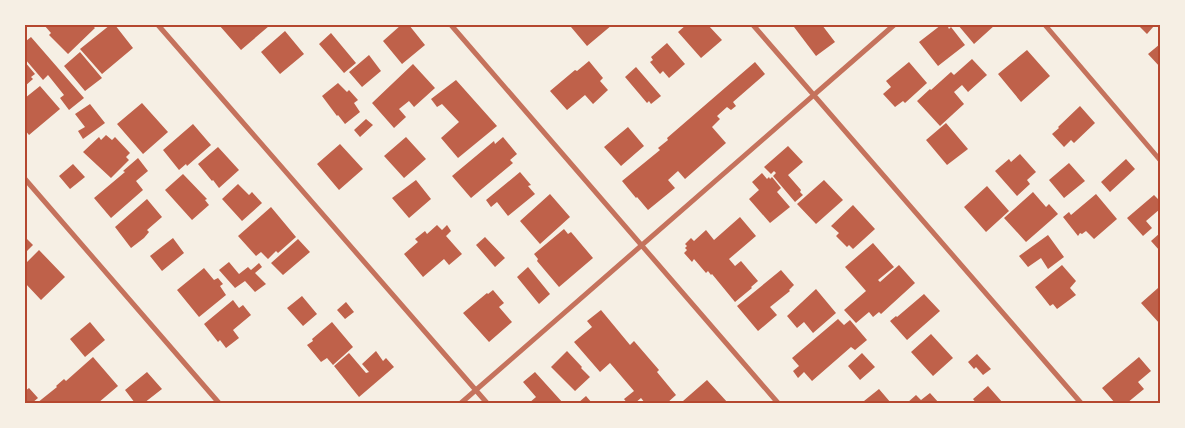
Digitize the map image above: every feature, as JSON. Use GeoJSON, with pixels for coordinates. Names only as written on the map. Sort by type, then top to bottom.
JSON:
{"type":"FeatureCollection","features":[{"type":"Feature","properties":{"kind":"street"},"geometry":{"type":"LineString","coordinates":[[158,25],[487,403]]}},
{"type":"Feature","properties":{"kind":"street"},"geometry":{"type":"LineString","coordinates":[[451,25],[778,403]]}},
{"type":"Feature","properties":{"kind":"street"},"geometry":{"type":"LineString","coordinates":[[754,25],[1080,403]]}},
{"type":"Feature","properties":{"kind":"street"},"geometry":{"type":"LineString","coordinates":[[461,403],[894,25]]}},
{"type":"Feature","properties":{"kind":"street"},"geometry":{"type":"LineString","coordinates":[[1044,25],[1160,160]]}},
{"type":"Feature","properties":{"kind":"street"},"geometry":{"type":"LineString","coordinates":[[25,179],[219,403]]}},
{"type":"Feature","properties":{"kind":"building"},"geometry":{"type":"Polygon","coordinates":[[[44,25],[92,25],[95,28],[68,54],[49,35],[51,33],[44,25]]]}},
{"type":"Feature","properties":{"kind":"building"},"geometry":{"type":"Polygon","coordinates":[[[110,25],[115,25],[133,48],[102,74],[80,49],[110,25]]]}},
{"type":"Feature","properties":{"kind":"building"},"geometry":{"type":"Polygon","coordinates":[[[219,25],[268,25],[269,26],[241,50],[219,25]]]}},
{"type":"Feature","properties":{"kind":"building"},"geometry":{"type":"Polygon","coordinates":[[[401,25],[409,25],[425,45],[402,64],[383,41],[401,25]]]}},
{"type":"Feature","properties":{"kind":"building"},"geometry":{"type":"Polygon","coordinates":[[[573,25],[612,25],[587,46],[571,27],[573,25]]]}},
{"type":"Feature","properties":{"kind":"building"},"geometry":{"type":"Polygon","coordinates":[[[686,25],[708,25],[722,40],[701,58],[678,32],[686,25]]]}},
{"type":"Feature","properties":{"kind":"building"},"geometry":{"type":"Polygon","coordinates":[[[797,25],[822,25],[835,42],[816,56],[794,27],[797,25]]]}},
{"type":"Feature","properties":{"kind":"building"},"geometry":{"type":"Polygon","coordinates":[[[941,25],[947,25],[949,29],[951,27],[965,45],[938,66],[919,42],[941,25]]]}},
{"type":"Feature","properties":{"kind":"building"},"geometry":{"type":"Polygon","coordinates":[[[958,25],[995,25],[974,44],[958,25]]]}},
{"type":"Feature","properties":{"kind":"building"},"geometry":{"type":"Polygon","coordinates":[[[1138,25],[1153,25],[1154,26],[1147,34],[1138,25]]]}},
{"type":"Feature","properties":{"kind":"building"},"geometry":{"type":"Polygon","coordinates":[[[285,31],[304,54],[280,74],[261,52],[285,31]]]}},
{"type":"Feature","properties":{"kind":"building"},"geometry":{"type":"Polygon","coordinates":[[[331,33],[356,63],[344,73],[319,44],[331,33]]]}},
{"type":"Feature","properties":{"kind":"building"},"geometry":{"type":"Polygon","coordinates":[[[31,37],[84,98],[69,110],[60,98],[64,95],[48,75],[43,80],[25,59],[25,39],[26,41],[31,37]]]}},
{"type":"Feature","properties":{"kind":"building"},"geometry":{"type":"Polygon","coordinates":[[[667,43],[685,64],[669,78],[663,71],[660,74],[650,62],[653,60],[651,57],[667,43]]]}},
{"type":"Feature","properties":{"kind":"building"},"geometry":{"type":"Polygon","coordinates":[[[1160,44],[1160,67],[1148,54],[1160,44]]]}},
{"type":"Feature","properties":{"kind":"building"},"geometry":{"type":"Polygon","coordinates":[[[1027,50],[1050,76],[1021,102],[998,74],[1027,50]]]}},
{"type":"Feature","properties":{"kind":"building"},"geometry":{"type":"Polygon","coordinates":[[[80,52],[102,78],[85,91],[64,66],[80,52]]]}},
{"type":"Feature","properties":{"kind":"building"},"geometry":{"type":"Polygon","coordinates":[[[369,55],[381,71],[362,87],[349,72],[369,55]]]}},
{"type":"Feature","properties":{"kind":"building"},"geometry":{"type":"Polygon","coordinates":[[[972,59],[987,75],[968,92],[962,85],[954,92],[964,104],[940,126],[917,101],[951,72],[954,75],[972,59]]]}},
{"type":"Feature","properties":{"kind":"building"},"geometry":{"type":"Polygon","coordinates":[[[589,61],[603,78],[600,81],[608,90],[593,104],[585,95],[567,110],[550,91],[589,61]]]}},
{"type":"Feature","properties":{"kind":"building"},"geometry":{"type":"Polygon","coordinates":[[[25,62],[35,74],[31,77],[33,79],[25,86],[25,62]]]}},
{"type":"Feature","properties":{"kind":"building"},"geometry":{"type":"Polygon","coordinates":[[[755,62],[765,74],[733,102],[736,106],[731,110],[727,107],[717,116],[720,119],[712,127],[726,143],[685,179],[678,171],[668,180],[675,188],[648,210],[622,181],[660,150],[658,148],[668,140],[667,138],[755,62]]]}},
{"type":"Feature","properties":{"kind":"building"},"geometry":{"type":"Polygon","coordinates":[[[909,62],[927,83],[905,103],[903,101],[895,107],[883,94],[891,87],[886,81],[909,62]]]}},
{"type":"Feature","properties":{"kind":"building"},"geometry":{"type":"Polygon","coordinates":[[[413,64],[435,88],[414,107],[409,101],[399,109],[406,117],[394,128],[372,103],[413,64]]]}},
{"type":"Feature","properties":{"kind":"building"},"geometry":{"type":"Polygon","coordinates":[[[636,67],[661,96],[651,104],[649,101],[647,103],[625,77],[636,67]]]}},
{"type":"Feature","properties":{"kind":"building"},"geometry":{"type":"Polygon","coordinates":[[[456,80],[497,126],[458,158],[441,138],[459,122],[442,104],[437,107],[431,99],[456,80]]]}},
{"type":"Feature","properties":{"kind":"building"},"geometry":{"type":"Polygon","coordinates":[[[338,83],[347,92],[349,90],[358,100],[354,103],[360,112],[345,124],[322,96],[338,83]]]}},
{"type":"Feature","properties":{"kind":"building"},"geometry":{"type":"Polygon","coordinates":[[[40,86],[60,109],[29,135],[25,130],[25,98],[40,86]]]}},
{"type":"Feature","properties":{"kind":"building"},"geometry":{"type":"Polygon","coordinates":[[[142,103],[168,132],[143,154],[117,124],[142,103]]]}},
{"type":"Feature","properties":{"kind":"building"},"geometry":{"type":"Polygon","coordinates":[[[90,104],[105,123],[83,139],[78,131],[85,127],[75,114],[90,104]]]}},
{"type":"Feature","properties":{"kind":"building"},"geometry":{"type":"Polygon","coordinates":[[[1080,106],[1095,123],[1074,143],[1071,140],[1064,147],[1052,134],[1080,106]]]}},
{"type":"Feature","properties":{"kind":"building"},"geometry":{"type":"Polygon","coordinates":[[[366,119],[373,125],[360,137],[354,130],[366,119]]]}},
{"type":"Feature","properties":{"kind":"building"},"geometry":{"type":"Polygon","coordinates":[[[946,123],[968,149],[947,165],[926,140],[946,123]]]}},
{"type":"Feature","properties":{"kind":"building"},"geometry":{"type":"Polygon","coordinates":[[[193,124],[211,145],[187,166],[186,164],[179,170],[163,150],[193,124]]]}},
{"type":"Feature","properties":{"kind":"building"},"geometry":{"type":"Polygon","coordinates":[[[628,127],[644,146],[621,166],[604,147],[628,127]]]}},
{"type":"Feature","properties":{"kind":"building"},"geometry":{"type":"Polygon","coordinates":[[[106,135],[112,140],[115,137],[130,153],[126,157],[129,160],[111,178],[83,152],[99,137],[101,140],[106,135]]]}},
{"type":"Feature","properties":{"kind":"building"},"geometry":{"type":"Polygon","coordinates":[[[406,137],[426,159],[404,178],[384,156],[406,137]]]}},
{"type":"Feature","properties":{"kind":"building"},"geometry":{"type":"Polygon","coordinates":[[[503,137],[517,154],[510,160],[513,163],[471,198],[452,176],[494,141],[495,144],[503,137]]]}},
{"type":"Feature","properties":{"kind":"building"},"geometry":{"type":"Polygon","coordinates":[[[340,144],[363,169],[339,190],[317,164],[340,144]]]}},
{"type":"Feature","properties":{"kind":"building"},"geometry":{"type":"Polygon","coordinates":[[[788,146],[803,162],[788,175],[803,195],[795,202],[773,176],[776,173],[774,171],[771,174],[764,167],[788,146]]]}},
{"type":"Feature","properties":{"kind":"building"},"geometry":{"type":"Polygon","coordinates":[[[218,147],[239,170],[219,188],[198,164],[218,147]]]}},
{"type":"Feature","properties":{"kind":"building"},"geometry":{"type":"Polygon","coordinates":[[[1020,154],[1036,172],[1027,180],[1030,184],[1017,196],[995,171],[1009,159],[1011,162],[1020,154]]]}},
{"type":"Feature","properties":{"kind":"building"},"geometry":{"type":"Polygon","coordinates":[[[138,158],[148,171],[136,181],[143,190],[111,218],[94,198],[125,172],[123,171],[138,158]]]}},
{"type":"Feature","properties":{"kind":"building"},"geometry":{"type":"Polygon","coordinates":[[[1126,159],[1135,169],[1110,192],[1101,182],[1126,159]]]}},
{"type":"Feature","properties":{"kind":"building"},"geometry":{"type":"Polygon","coordinates":[[[1069,163],[1085,181],[1064,198],[1049,180],[1069,163]]]}},
{"type":"Feature","properties":{"kind":"building"},"geometry":{"type":"Polygon","coordinates":[[[73,164],[85,177],[70,189],[59,176],[73,164]]]}},
{"type":"Feature","properties":{"kind":"building"},"geometry":{"type":"Polygon","coordinates":[[[520,172],[531,185],[528,186],[535,194],[508,216],[497,202],[491,207],[486,200],[520,172]]]}},
{"type":"Feature","properties":{"kind":"building"},"geometry":{"type":"Polygon","coordinates":[[[762,173],[767,179],[772,177],[781,188],[777,192],[790,207],[770,223],[749,199],[759,190],[752,182],[762,173]]]}},
{"type":"Feature","properties":{"kind":"building"},"geometry":{"type":"Polygon","coordinates":[[[183,174],[207,199],[205,200],[209,205],[192,220],[165,190],[183,174]]]}},
{"type":"Feature","properties":{"kind":"building"},"geometry":{"type":"Polygon","coordinates":[[[416,180],[431,199],[409,218],[392,198],[416,180]]]}},
{"type":"Feature","properties":{"kind":"building"},"geometry":{"type":"Polygon","coordinates":[[[824,180],[843,200],[816,224],[797,204],[824,180]]]}},
{"type":"Feature","properties":{"kind":"building"},"geometry":{"type":"Polygon","coordinates":[[[238,184],[249,195],[252,192],[262,203],[242,221],[222,199],[238,184]]]}},
{"type":"Feature","properties":{"kind":"building"},"geometry":{"type":"Polygon","coordinates":[[[987,186],[1009,211],[986,232],[964,207],[987,186]]]}},
{"type":"Feature","properties":{"kind":"building"},"geometry":{"type":"Polygon","coordinates":[[[1033,192],[1046,207],[1049,204],[1058,214],[1026,242],[1004,218],[1033,192]]]}},
{"type":"Feature","properties":{"kind":"building"},"geometry":{"type":"Polygon","coordinates":[[[550,194],[570,217],[540,244],[520,221],[550,194]]]}},
{"type":"Feature","properties":{"kind":"building"},"geometry":{"type":"Polygon","coordinates":[[[1096,194],[1117,219],[1094,239],[1086,231],[1078,236],[1063,217],[1069,212],[1071,215],[1096,194]]]}},
{"type":"Feature","properties":{"kind":"building"},"geometry":{"type":"Polygon","coordinates":[[[1154,195],[1160,201],[1160,209],[1146,221],[1152,228],[1143,236],[1127,218],[1154,195]]]}},
{"type":"Feature","properties":{"kind":"building"},"geometry":{"type":"Polygon","coordinates":[[[147,199],[162,217],[147,230],[149,232],[144,238],[131,248],[115,227],[147,199]]]}},
{"type":"Feature","properties":{"kind":"building"},"geometry":{"type":"Polygon","coordinates":[[[853,205],[875,229],[853,249],[849,245],[847,247],[836,236],[839,233],[831,226],[853,205]]]}},
{"type":"Feature","properties":{"kind":"building"},"geometry":{"type":"Polygon","coordinates":[[[271,207],[296,237],[268,259],[261,252],[256,256],[238,236],[271,207]]]}},
{"type":"Feature","properties":{"kind":"building"},"geometry":{"type":"Polygon","coordinates":[[[740,217],[756,236],[729,259],[735,266],[741,261],[758,281],[735,302],[712,274],[708,271],[706,273],[694,259],[692,262],[684,253],[687,250],[685,244],[691,238],[694,241],[706,230],[714,240],[740,217]]]}},
{"type":"Feature","properties":{"kind":"building"},"geometry":{"type":"Polygon","coordinates":[[[437,225],[442,230],[447,225],[451,231],[446,236],[462,254],[449,265],[444,259],[423,277],[404,254],[418,242],[415,239],[425,231],[427,234],[437,225]]]}},
{"type":"Feature","properties":{"kind":"building"},"geometry":{"type":"Polygon","coordinates":[[[564,229],[568,234],[571,232],[593,258],[559,287],[537,261],[538,259],[534,254],[564,229]]]}},
{"type":"Feature","properties":{"kind":"building"},"geometry":{"type":"Polygon","coordinates":[[[1160,233],[1160,251],[1151,241],[1160,233]]]}},
{"type":"Feature","properties":{"kind":"building"},"geometry":{"type":"Polygon","coordinates":[[[1048,235],[1064,257],[1048,269],[1041,258],[1028,267],[1019,256],[1048,235]]]}},
{"type":"Feature","properties":{"kind":"building"},"geometry":{"type":"Polygon","coordinates":[[[25,237],[33,245],[25,253],[25,237]]]}},
{"type":"Feature","properties":{"kind":"building"},"geometry":{"type":"Polygon","coordinates":[[[485,237],[505,258],[495,267],[476,245],[485,237]]]}},
{"type":"Feature","properties":{"kind":"building"},"geometry":{"type":"Polygon","coordinates":[[[173,238],[184,253],[162,271],[150,256],[173,238]]]}},
{"type":"Feature","properties":{"kind":"building"},"geometry":{"type":"Polygon","coordinates":[[[298,239],[310,252],[283,275],[271,263],[298,239]]]}},
{"type":"Feature","properties":{"kind":"building"},"geometry":{"type":"Polygon","coordinates":[[[873,243],[894,267],[878,280],[880,282],[899,265],[915,283],[881,314],[879,312],[873,317],[869,312],[856,323],[844,310],[866,291],[845,267],[873,243]]]}},
{"type":"Feature","properties":{"kind":"building"},"geometry":{"type":"Polygon","coordinates":[[[39,250],[65,277],[41,300],[25,283],[25,264],[39,250]]]}},
{"type":"Feature","properties":{"kind":"building"},"geometry":{"type":"Polygon","coordinates":[[[229,262],[239,274],[248,267],[251,270],[259,263],[262,267],[255,273],[266,284],[255,292],[245,281],[235,288],[219,270],[229,262]]]}},
{"type":"Feature","properties":{"kind":"building"},"geometry":{"type":"Polygon","coordinates":[[[1062,265],[1076,281],[1070,288],[1076,295],[1057,309],[1053,304],[1050,306],[1035,287],[1062,265]]]}},
{"type":"Feature","properties":{"kind":"building"},"geometry":{"type":"Polygon","coordinates":[[[528,267],[550,294],[539,304],[517,277],[528,267]]]}},
{"type":"Feature","properties":{"kind":"building"},"geometry":{"type":"Polygon","coordinates":[[[204,268],[214,280],[218,278],[223,284],[220,286],[226,295],[199,317],[177,290],[204,268]]]}},
{"type":"Feature","properties":{"kind":"building"},"geometry":{"type":"Polygon","coordinates":[[[781,270],[794,285],[790,291],[770,307],[777,315],[758,331],[737,306],[781,270]]]}},
{"type":"Feature","properties":{"kind":"building"},"geometry":{"type":"Polygon","coordinates":[[[1158,288],[1160,290],[1160,324],[1141,303],[1158,288]]]}},
{"type":"Feature","properties":{"kind":"building"},"geometry":{"type":"Polygon","coordinates":[[[816,289],[836,313],[813,333],[804,322],[797,328],[787,316],[816,289]]]}},
{"type":"Feature","properties":{"kind":"building"},"geometry":{"type":"Polygon","coordinates":[[[493,290],[504,303],[499,307],[512,322],[489,342],[463,313],[493,290]]]}},
{"type":"Feature","properties":{"kind":"building"},"geometry":{"type":"Polygon","coordinates":[[[924,294],[940,311],[907,340],[890,321],[924,294]]]}},
{"type":"Feature","properties":{"kind":"building"},"geometry":{"type":"Polygon","coordinates":[[[302,296],[317,314],[303,326],[287,308],[302,296]]]}},
{"type":"Feature","properties":{"kind":"building"},"geometry":{"type":"Polygon","coordinates":[[[233,300],[239,308],[243,305],[251,315],[233,330],[239,338],[226,348],[220,340],[218,342],[204,324],[233,300]]]}},
{"type":"Feature","properties":{"kind":"building"},"geometry":{"type":"Polygon","coordinates":[[[346,302],[354,312],[345,319],[337,310],[346,302]]]}},
{"type":"Feature","properties":{"kind":"building"},"geometry":{"type":"Polygon","coordinates":[[[601,310],[630,345],[634,341],[659,370],[657,372],[676,395],[667,403],[645,403],[641,398],[635,403],[627,403],[624,399],[634,391],[610,363],[600,372],[574,342],[592,327],[587,321],[601,310]]]}},
{"type":"Feature","properties":{"kind":"building"},"geometry":{"type":"Polygon","coordinates":[[[838,319],[844,325],[850,320],[867,340],[855,350],[851,347],[812,381],[804,372],[798,378],[793,371],[799,366],[792,358],[838,319]]]}},
{"type":"Feature","properties":{"kind":"building"},"geometry":{"type":"Polygon","coordinates":[[[90,322],[105,340],[85,357],[70,339],[90,322]]]}},
{"type":"Feature","properties":{"kind":"building"},"geometry":{"type":"Polygon","coordinates":[[[332,322],[353,347],[333,365],[327,358],[321,362],[307,345],[332,322]]]}},
{"type":"Feature","properties":{"kind":"building"},"geometry":{"type":"Polygon","coordinates":[[[931,334],[953,358],[933,376],[911,352],[931,334]]]}},
{"type":"Feature","properties":{"kind":"building"},"geometry":{"type":"Polygon","coordinates":[[[376,351],[383,361],[386,358],[394,367],[359,397],[334,366],[349,353],[366,373],[369,372],[362,364],[376,351]]]}},
{"type":"Feature","properties":{"kind":"building"},"geometry":{"type":"Polygon","coordinates":[[[567,351],[590,377],[575,391],[551,367],[567,351]]]}},
{"type":"Feature","properties":{"kind":"building"},"geometry":{"type":"Polygon","coordinates":[[[862,353],[875,367],[860,380],[848,366],[862,353]]]}},
{"type":"Feature","properties":{"kind":"building"},"geometry":{"type":"Polygon","coordinates":[[[977,354],[991,369],[983,375],[968,362],[977,354]]]}},
{"type":"Feature","properties":{"kind":"building"},"geometry":{"type":"Polygon","coordinates":[[[93,357],[118,386],[98,403],[37,403],[64,379],[66,381],[93,357]]]}},
{"type":"Feature","properties":{"kind":"building"},"geometry":{"type":"Polygon","coordinates":[[[1139,357],[1151,371],[1138,382],[1144,389],[1127,403],[1115,403],[1102,388],[1139,357]]]}},
{"type":"Feature","properties":{"kind":"building"},"geometry":{"type":"Polygon","coordinates":[[[147,372],[162,389],[144,403],[135,403],[125,390],[147,372]]]}},
{"type":"Feature","properties":{"kind":"building"},"geometry":{"type":"Polygon","coordinates":[[[535,372],[563,403],[529,403],[536,397],[523,382],[535,372]]]}},
{"type":"Feature","properties":{"kind":"building"},"geometry":{"type":"Polygon","coordinates":[[[707,380],[728,403],[684,403],[683,401],[707,380]]]}},
{"type":"Feature","properties":{"kind":"building"},"geometry":{"type":"Polygon","coordinates":[[[988,386],[1003,403],[976,403],[973,399],[988,386]]]}},
{"type":"Feature","properties":{"kind":"building"},"geometry":{"type":"Polygon","coordinates":[[[29,388],[38,398],[32,403],[25,403],[25,391],[29,388]]]}},
{"type":"Feature","properties":{"kind":"building"},"geometry":{"type":"Polygon","coordinates":[[[879,389],[891,403],[865,403],[864,401],[879,389]]]}},
{"type":"Feature","properties":{"kind":"building"},"geometry":{"type":"Polygon","coordinates":[[[930,393],[939,403],[907,403],[916,395],[921,400],[930,393]]]}},
{"type":"Feature","properties":{"kind":"building"},"geometry":{"type":"Polygon","coordinates":[[[586,396],[592,403],[578,403],[586,396]]]}}]}
